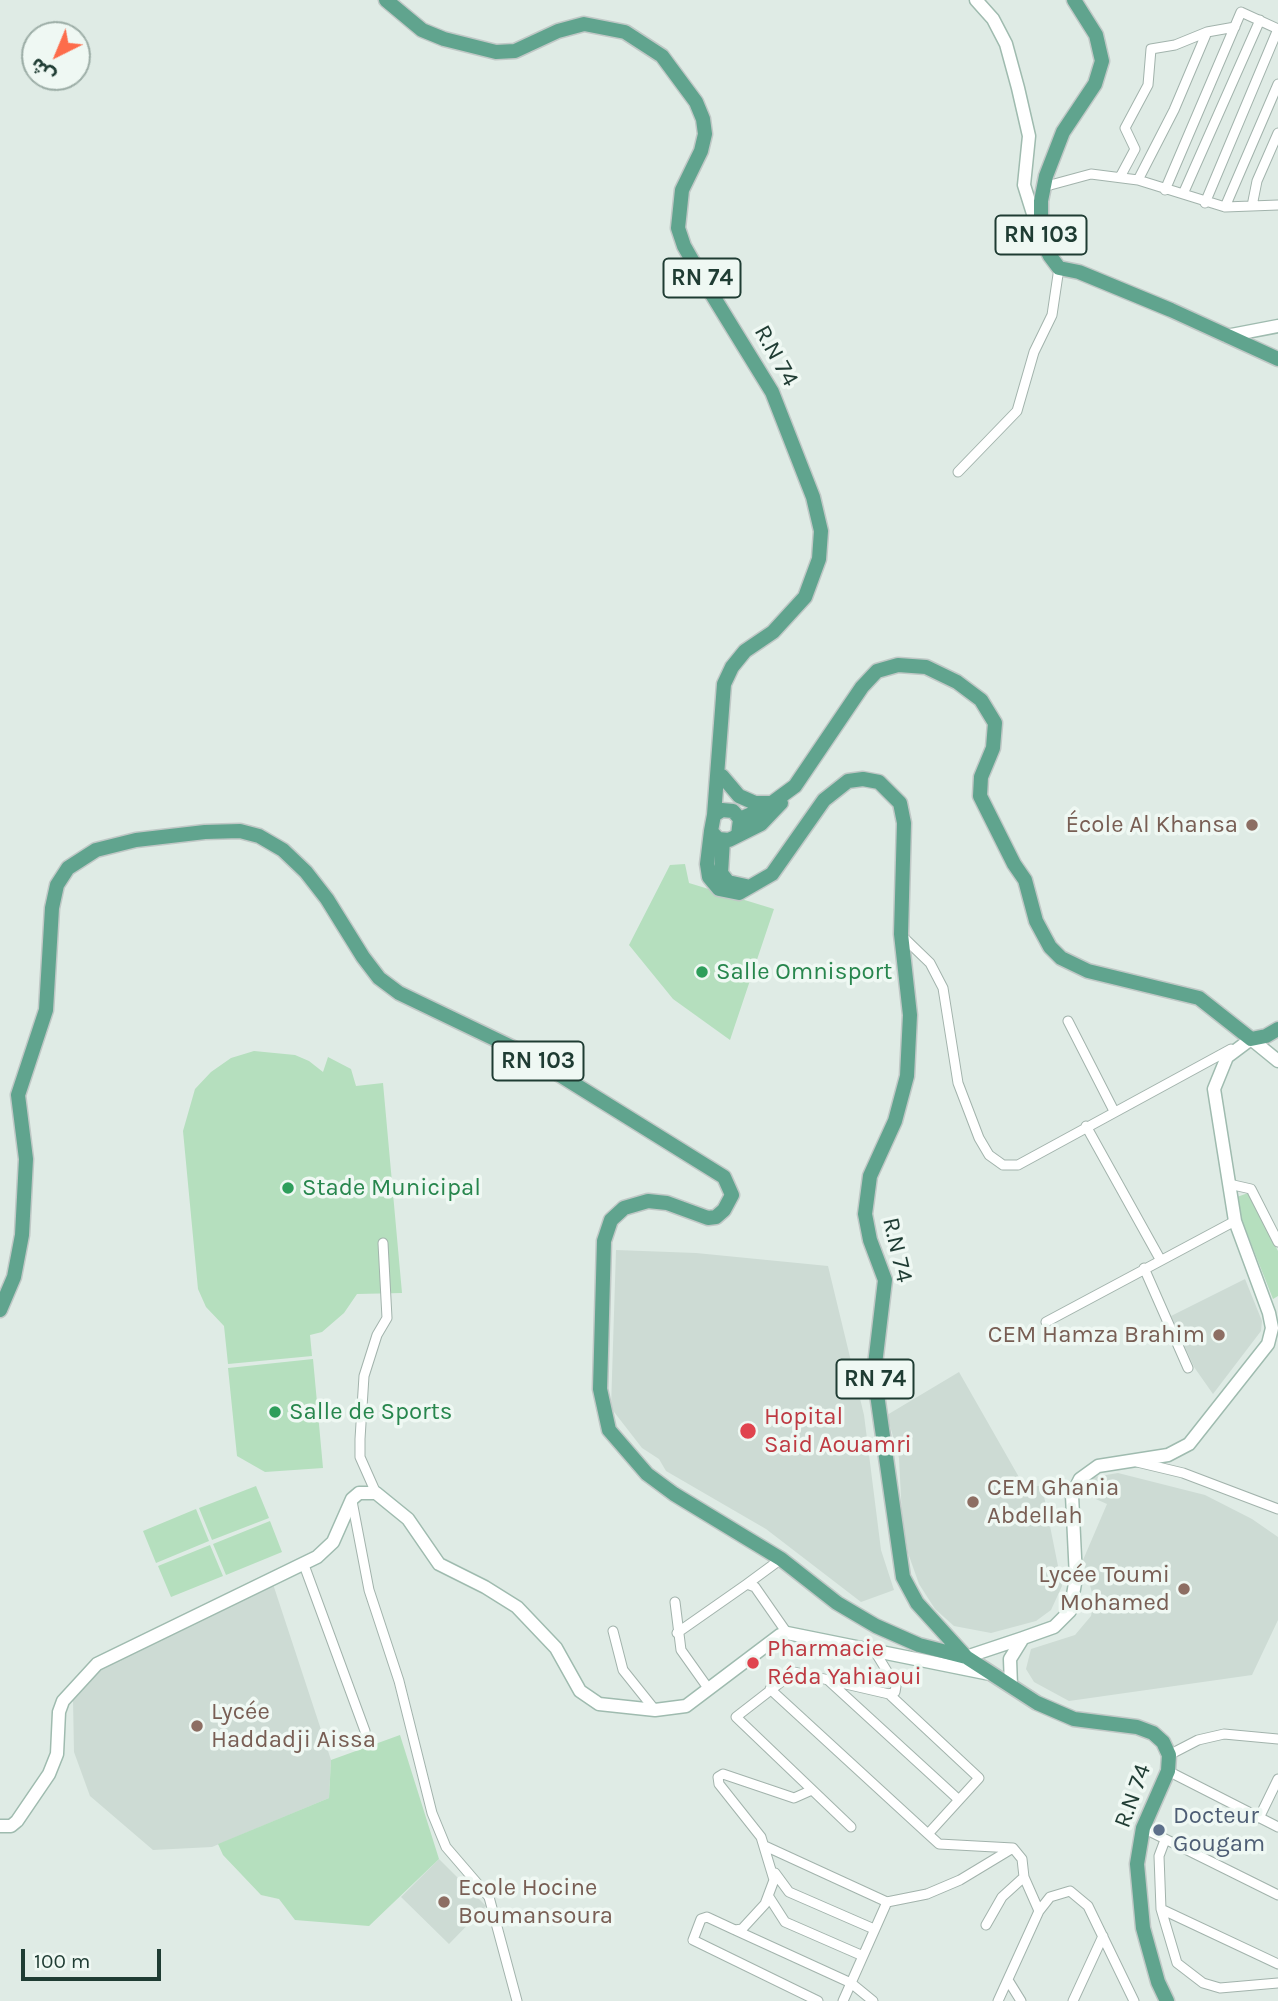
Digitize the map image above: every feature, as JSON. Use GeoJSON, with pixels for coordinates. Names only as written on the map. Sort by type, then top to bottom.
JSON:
{"type":"FeatureCollection","features":[{"type":"Feature","properties":{"kind":"main road","name":"R.N 74"},"geometry":{"type":"LineString","coordinates":[[386,0],[422,30],[443,39],[496,52],[515,51],[558,31],[584,24],[625,32],[662,55],[699,111],[705,134],[701,151],[682,190],[678,228],[700,274],[772,392],[813,497],[821,531],[819,559],[805,597],[792,615],[745,651],[732,667],[720,708],[718,761],[707,864],[713,884],[734,894],[754,886],[779,866],[824,800],[848,781],[863,779],[879,782],[900,803],[904,823],[901,934],[910,1015],[907,1076],[895,1121],[866,1192],[865,1214],[870,1240],[885,1280],[874,1373],[903,1577],[917,1603],[967,1657],[1037,1703],[1074,1719],[1138,1727],[1153,1733],[1163,1742],[1169,1755],[1168,1771],[1143,1828],[1138,1864],[1143,1928],[1158,1982],[1167,2001]]}},
{"type":"Feature","properties":{"kind":"main road","name":"RN 103"},"geometry":{"type":"LineString","coordinates":[[1074,0],[1096,35],[1102,61],[1095,84],[1063,132],[1043,187],[1041,238],[1059,268],[1129,293],[1278,359]]}},
{"type":"Feature","properties":{"kind":"main road"},"geometry":{"type":"LineString","coordinates":[[723,840],[761,824],[822,749],[862,687],[877,671],[898,665],[926,667],[957,682],[981,700],[995,723],[993,747],[981,777],[979,796],[1025,880],[1036,921],[1050,947],[1061,958],[1088,971],[1199,998],[1251,1038],[1266,1036],[1278,1029]]}},
{"type":"Feature","properties":{"kind":"main road","name":"R.N 74"},"geometry":{"type":"LineString","coordinates":[[718,761],[737,815],[738,835]]}},
{"type":"Feature","properties":{"kind":"main road"},"geometry":{"type":"LineString","coordinates":[[722,776],[732,790],[747,800],[779,799]]}},
{"type":"Feature","properties":{"kind":"main road"},"geometry":{"type":"LineString","coordinates":[[713,815],[722,810],[737,815],[779,799]]}},
{"type":"Feature","properties":{"kind":"main road","name":"RN 103"},"geometry":{"type":"LineString","coordinates":[[0,1310],[14,1276],[22,1235],[26,1159],[18,1095],[46,1010],[51,908],[57,885],[68,868],[96,850],[136,840],[205,832],[240,831],[259,836],[283,850],[306,872],[379,978],[399,993],[526,1054],[724,1177],[732,1195],[716,1217],[708,1218],[667,1203],[648,1201],[624,1208],[611,1220],[604,1241],[600,1390],[603,1415],[609,1430],[647,1474],[674,1494],[780,1559],[837,1603],[876,1626],[919,1645],[967,1657]]}},
{"type":"Feature","properties":{"kind":"main road"},"geometry":{"type":"LineString","coordinates":[[711,831],[723,840]]}},
{"type":"Feature","properties":{"kind":"main road"},"geometry":{"type":"LineString","coordinates":[[723,840],[719,867],[723,878],[733,884],[754,886]]}},
{"type":"Feature","properties":{"kind":"street"},"geometry":{"type":"LineString","coordinates":[[976,0],[993,19],[1006,44],[1030,136],[1024,185],[1041,238]]}},
{"type":"Feature","properties":{"kind":"street"},"geometry":{"type":"LineString","coordinates":[[1164,190],[1241,12],[1278,29],[1205,203]]}},
{"type":"Feature","properties":{"kind":"street"},"geometry":{"type":"LineString","coordinates":[[1183,194],[1260,20]]}},
{"type":"Feature","properties":{"kind":"street"},"geometry":{"type":"LineString","coordinates":[[1120,177],[1135,149],[1125,128],[1148,85],[1151,49],[1175,45],[1207,32],[1235,27]]}},
{"type":"Feature","properties":{"kind":"street"},"geometry":{"type":"LineString","coordinates":[[1138,180],[1174,110],[1207,32]]}},
{"type":"Feature","properties":{"kind":"street"},"geometry":{"type":"LineString","coordinates":[[1224,207],[1278,84]]}},
{"type":"Feature","properties":{"kind":"street"},"geometry":{"type":"LineString","coordinates":[[1252,206],[1257,181],[1278,133]]}},
{"type":"Feature","properties":{"kind":"street"},"geometry":{"type":"LineString","coordinates":[[1043,187],[1091,174],[1138,180],[1224,207],[1277,202]]}},
{"type":"Feature","properties":{"kind":"street"},"geometry":{"type":"LineString","coordinates":[[958,472],[1017,411],[1034,352],[1052,315],[1059,268]]}},
{"type":"Feature","properties":{"kind":"street"},"geometry":{"type":"LineString","coordinates":[[1227,335],[1278,326]]}},
{"type":"Feature","properties":{"kind":"street"},"geometry":{"type":"LineString","coordinates":[[901,934],[930,962],[943,988],[958,1083],[979,1138],[989,1155],[1003,1166],[1018,1165],[1251,1038]]}},
{"type":"Feature","properties":{"kind":"street"},"geometry":{"type":"LineString","coordinates":[[1068,1021],[1114,1111]]}},
{"type":"Feature","properties":{"kind":"street"},"geometry":{"type":"LineString","coordinates":[[1251,1038],[1278,1061]]}},
{"type":"Feature","properties":{"kind":"street"},"geometry":{"type":"LineString","coordinates":[[967,1657],[1054,1628],[1070,1611],[1076,1578],[1072,1495],[1080,1479],[1098,1466],[1168,1455],[1189,1444],[1268,1344],[1274,1318],[1235,1221],[1214,1089],[1227,1057],[1251,1038]]}},
{"type":"Feature","properties":{"kind":"street"},"geometry":{"type":"LineString","coordinates":[[1086,1126],[1160,1259]]}},
{"type":"Feature","properties":{"kind":"street"},"geometry":{"type":"LineString","coordinates":[[1229,1184],[1251,1189],[1278,1242]]}},
{"type":"Feature","properties":{"kind":"street"},"geometry":{"type":"LineString","coordinates":[[1046,1322],[1235,1221]]}},
{"type":"Feature","properties":{"kind":"street"},"geometry":{"type":"LineString","coordinates":[[383,1243],[387,1318],[377,1335],[364,1376],[360,1438],[360,1457],[376,1493],[408,1519],[439,1564],[517,1607],[545,1635],[588,1699],[599,1704],[675,1710],[686,1706],[780,1635],[788,1633],[993,1675]]}},
{"type":"Feature","properties":{"kind":"street"},"geometry":{"type":"LineString","coordinates":[[1144,1268],[1188,1368]]}},
{"type":"Feature","properties":{"kind":"street"},"geometry":{"type":"LineString","coordinates":[[1133,1461],[1184,1473],[1278,1509]]}},
{"type":"Feature","properties":{"kind":"street"},"geometry":{"type":"LineString","coordinates":[[0,1826],[11,1826],[17,1821],[49,1774],[57,1754],[59,1712],[63,1701],[97,1664],[140,1640],[304,1565],[333,1542],[352,1499],[359,1493],[376,1493]]}},
{"type":"Feature","properties":{"kind":"street"},"geometry":{"type":"LineString","coordinates":[[352,1499],[369,1590],[399,1681],[432,1813],[446,1847],[489,1897],[517,2001]]}},
{"type":"Feature","properties":{"kind":"street"},"geometry":{"type":"LineString","coordinates":[[677,1633],[780,1559]]}},
{"type":"Feature","properties":{"kind":"street"},"geometry":{"type":"LineString","coordinates":[[304,1565],[365,1731]]}},
{"type":"Feature","properties":{"kind":"street"},"geometry":{"type":"LineString","coordinates":[[747,1584],[755,1587],[788,1633]]}},
{"type":"Feature","properties":{"kind":"street"},"geometry":{"type":"LineString","coordinates":[[676,1602],[677,1633],[681,1650],[708,1688]]}},
{"type":"Feature","properties":{"kind":"street"},"geometry":{"type":"LineString","coordinates":[[614,1631],[623,1670],[655,1710]]}},
{"type":"Feature","properties":{"kind":"street"},"geometry":{"type":"LineString","coordinates":[[1011,1686],[1010,1659],[1023,1637]]}},
{"type":"Feature","properties":{"kind":"street"},"geometry":{"type":"LineString","coordinates":[[874,1650],[896,1686],[895,1692],[889,1694]]}},
{"type":"Feature","properties":{"kind":"street"},"geometry":{"type":"LineString","coordinates":[[852,1827],[736,1717],[794,1672],[889,1694],[979,1779],[928,1834]]}},
{"type":"Feature","properties":{"kind":"street"},"geometry":{"type":"LineString","coordinates":[[826,1678],[959,1800]]}},
{"type":"Feature","properties":{"kind":"street"},"geometry":{"type":"LineString","coordinates":[[770,1689],[939,1844],[1013,1848],[1022,1859],[1024,1877],[1039,1911]]}},
{"type":"Feature","properties":{"kind":"street"},"geometry":{"type":"LineString","coordinates":[[1169,1755],[1198,1740],[1224,1734],[1278,1739]]}},
{"type":"Feature","properties":{"kind":"street"},"geometry":{"type":"LineString","coordinates":[[1168,1771],[1278,1827]]}},
{"type":"Feature","properties":{"kind":"street"},"geometry":{"type":"LineString","coordinates":[[735,1930],[742,1929],[769,1897],[774,1880],[765,1846],[755,1826],[719,1784],[718,1776],[723,1774],[793,1798],[812,1790]]}},
{"type":"Feature","properties":{"kind":"street"},"geometry":{"type":"LineString","coordinates":[[1259,1818],[1278,1779]]}},
{"type":"Feature","properties":{"kind":"street"},"geometry":{"type":"LineString","coordinates":[[1143,1828],[1278,1895]]}},
{"type":"Feature","properties":{"kind":"street"},"geometry":{"type":"LineString","coordinates":[[1165,1840],[1159,1856],[1161,1909],[1177,1963],[1188,1974],[1220,1988],[1278,1983]]}},
{"type":"Feature","properties":{"kind":"street"},"geometry":{"type":"LineString","coordinates":[[765,1846],[887,1902],[927,1895],[960,1880],[1013,1848]]}},
{"type":"Feature","properties":{"kind":"street"},"geometry":{"type":"LineString","coordinates":[[772,1868],[789,1892],[874,1929]]}},
{"type":"Feature","properties":{"kind":"street"},"geometry":{"type":"LineString","coordinates":[[986,1925],[1002,1897],[1024,1877]]}},
{"type":"Feature","properties":{"kind":"street"},"geometry":{"type":"LineString","coordinates":[[998,2001],[1039,1911],[1050,1897],[1070,1891],[1088,1906],[1135,2001]]}},
{"type":"Feature","properties":{"kind":"street"},"geometry":{"type":"LineString","coordinates":[[769,1897],[785,1922],[863,1956]]}},
{"type":"Feature","properties":{"kind":"street"},"geometry":{"type":"LineString","coordinates":[[843,2001],[887,1902]]}},
{"type":"Feature","properties":{"kind":"street"},"geometry":{"type":"LineString","coordinates":[[1161,1909],[1278,1964]]}},
{"type":"Feature","properties":{"kind":"street"},"geometry":{"type":"LineString","coordinates":[[818,2001],[693,1940],[701,1919],[706,1917],[851,1983],[873,2001]]}},
{"type":"Feature","properties":{"kind":"street"},"geometry":{"type":"LineString","coordinates":[[1073,2001],[1102,1936]]}},
{"type":"Feature","properties":{"kind":"street"},"geometry":{"type":"LineString","coordinates":[[1008,1980],[1021,2001]]}},
{"type":"Feature","properties":{"kind":"shaded area","name":"Hopital Said Aouamri"},"geometry":{"type":"Polygon","coordinates":[[[616,1250],[696,1253],[828,1266],[864,1415],[881,1550],[894,1590],[861,1602],[766,1529],[666,1471],[659,1459],[642,1448],[611,1408],[616,1250]]]}},
{"type":"Feature","properties":{"kind":"shaded area","name":"CEM Hamza Brahim"},"geometry":{"type":"Polygon","coordinates":[[[1245,1279],[1262,1321],[1261,1331],[1213,1394],[1194,1367],[1171,1316],[1245,1279]]]}},
{"type":"Feature","properties":{"kind":"shaded area","name":"CEM Ghania Abdellah"},"geometry":{"type":"Polygon","coordinates":[[[959,1372],[1024,1486],[1042,1486],[1062,1586],[1051,1610],[1036,1621],[991,1633],[954,1626],[935,1609],[919,1584],[908,1553],[902,1517],[899,1458],[887,1415],[959,1372]]]}},
{"type":"Feature","properties":{"kind":"shaded area","name":"Lycée Toumi Mohamed"},"geometry":{"type":"Polygon","coordinates":[[[1118,1473],[1205,1495],[1252,1519],[1278,1537],[1278,1620],[1252,1675],[1069,1701],[1034,1682],[1026,1669],[1031,1649],[1075,1635],[1091,1616],[1094,1600],[1083,1560],[1107,1504],[1080,1492],[1094,1477],[1118,1473]]]}},
{"type":"Feature","properties":{"kind":"shaded area","name":"Lycée Haddadji Aissa"},"geometry":{"type":"Polygon","coordinates":[[[273,1584],[331,1760],[329,1798],[212,1847],[153,1850],[90,1796],[74,1752],[73,1699],[92,1674],[273,1584]]]}},
{"type":"Feature","properties":{"kind":"shaded area","name":"Ecole Hocine Boumansoura"},"geometry":{"type":"Polygon","coordinates":[[[439,1859],[486,1906],[449,1944],[401,1897],[439,1859]]]}},
{"type":"Feature","properties":{"kind":"green space","name":"Salle Omnisport"},"geometry":{"type":"Polygon","coordinates":[[[685,864],[689,883],[774,909],[730,1040],[673,999],[629,945],[670,865],[685,864]]]}},
{"type":"Feature","properties":{"kind":"green space","name":"Stade Municipal"},"geometry":{"type":"Polygon","coordinates":[[[254,1051],[295,1055],[309,1061],[323,1072],[328,1057],[351,1069],[356,1086],[383,1083],[402,1293],[357,1294],[344,1313],[322,1332],[310,1335],[312,1356],[228,1364],[224,1326],[206,1307],[198,1289],[183,1131],[195,1089],[211,1072],[231,1058],[254,1051]]]}},
{"type":"Feature","properties":{"kind":"green space"},"geometry":{"type":"Polygon","coordinates":[[[1248,1193],[1278,1251],[1278,1296],[1273,1299],[1241,1218],[1237,1197],[1248,1193]]]}},
{"type":"Feature","properties":{"kind":"green space","name":"Salle de Sports"},"geometry":{"type":"Polygon","coordinates":[[[313,1359],[323,1468],[265,1472],[237,1456],[228,1368],[313,1359]]]}},
{"type":"Feature","properties":{"kind":"green space"},"geometry":{"type":"Polygon","coordinates":[[[256,1486],[269,1518],[212,1540],[199,1508],[256,1486]]]}},
{"type":"Feature","properties":{"kind":"green space"},"geometry":{"type":"Polygon","coordinates":[[[196,1509],[209,1541],[156,1563],[143,1531],[196,1509]]]}},
{"type":"Feature","properties":{"kind":"green space"},"geometry":{"type":"Polygon","coordinates":[[[270,1521],[282,1552],[226,1575],[213,1544],[270,1521]]]}},
{"type":"Feature","properties":{"kind":"green space"},"geometry":{"type":"Polygon","coordinates":[[[210,1545],[223,1576],[171,1597],[158,1566],[210,1545]]]}},
{"type":"Feature","properties":{"kind":"green space"},"geometry":{"type":"Polygon","coordinates":[[[400,1735],[439,1859],[369,1926],[295,1920],[279,1899],[261,1895],[223,1855],[218,1844],[329,1798],[331,1760],[400,1735]]]}},
{"type":"Feature","properties":{"kind":"place","name":"École Al Khansa"},"geometry":{"type":"Point","coordinates":[1252,825]}},
{"type":"Feature","properties":{"kind":"place","name":"Salle Omnisport"},"geometry":{"type":"Point","coordinates":[702,972]}},
{"type":"Feature","properties":{"kind":"place","name":"Stade Municipal"},"geometry":{"type":"Point","coordinates":[288,1188]}},
{"type":"Feature","properties":{"kind":"place","name":"CEM Hamza Brahim"},"geometry":{"type":"Point","coordinates":[1219,1335]}},
{"type":"Feature","properties":{"kind":"place","name":"Salle de Sports"},"geometry":{"type":"Point","coordinates":[275,1412]}},
{"type":"Feature","properties":{"kind":"place","name":"Hopital Said Aouamri"},"geometry":{"type":"Point","coordinates":[748,1431]}},
{"type":"Feature","properties":{"kind":"place","name":"CEM Ghania Abdellah"},"geometry":{"type":"Point","coordinates":[973,1502]}},
{"type":"Feature","properties":{"kind":"place","name":"Lycée Toumi Mohamed"},"geometry":{"type":"Point","coordinates":[1184,1589]}},
{"type":"Feature","properties":{"kind":"place","name":"Pharmacie Réda Yahiaoui"},"geometry":{"type":"Point","coordinates":[753,1663]}},
{"type":"Feature","properties":{"kind":"place","name":"Lycée Haddadji Aissa"},"geometry":{"type":"Point","coordinates":[197,1726]}},
{"type":"Feature","properties":{"kind":"place","name":"Docteur Gougam"},"geometry":{"type":"Point","coordinates":[1159,1830]}},
{"type":"Feature","properties":{"kind":"place","name":"Ecole Hocine Boumansoura"},"geometry":{"type":"Point","coordinates":[444,1902]}}]}
